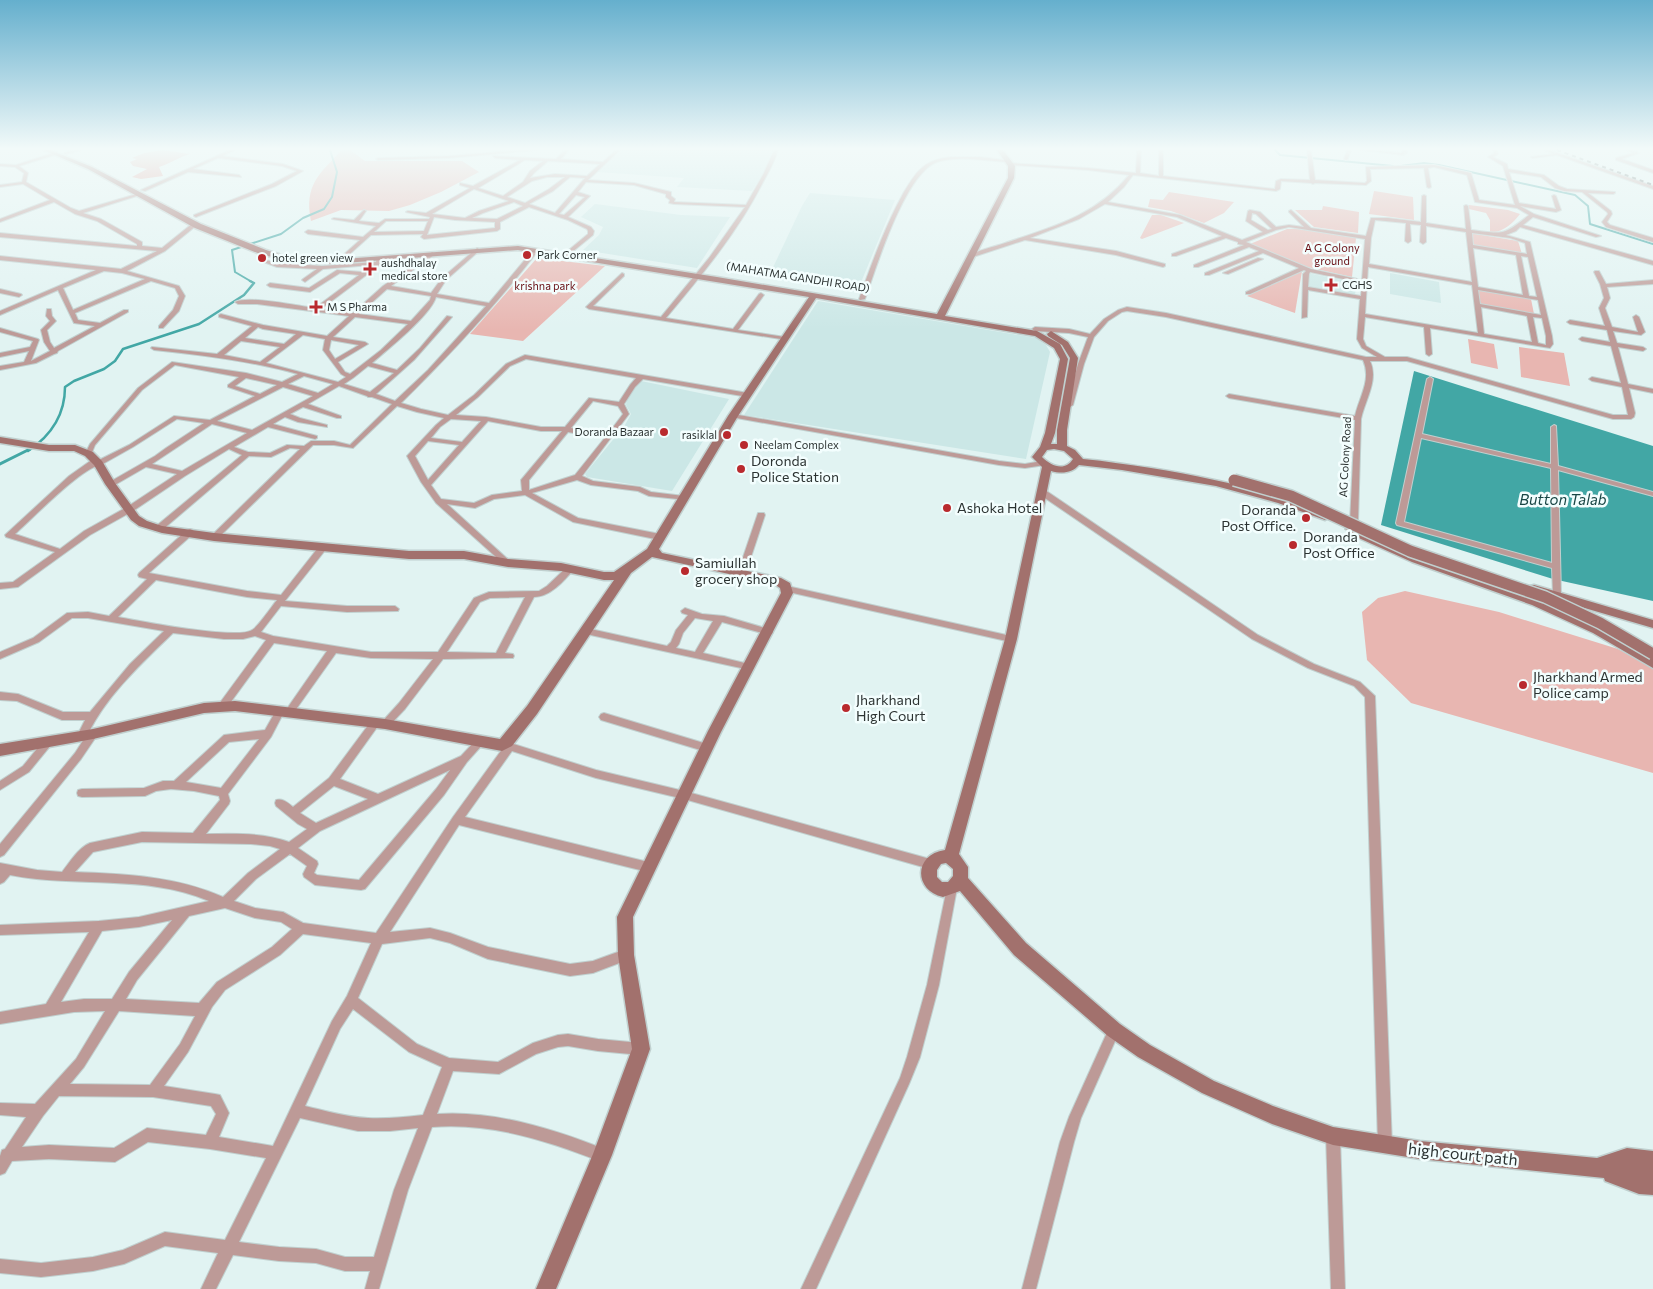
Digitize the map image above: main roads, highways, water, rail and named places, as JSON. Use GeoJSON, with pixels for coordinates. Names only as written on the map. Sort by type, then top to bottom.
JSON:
{"type":"FeatureCollection","features":[{"type":"Feature","properties":{"kind":"main road"},"geometry":{"type":"LineString","coordinates":[[171,210],[194,224],[241,244],[291,260],[313,262],[379,261],[432,254],[518,248],[568,254]]}},
{"type":"Feature","properties":{"kind":"main road"},"geometry":{"type":"LineString","coordinates":[[183,210],[252,239],[265,253]]}},
{"type":"Feature","properties":{"kind":"main road"},"geometry":{"type":"LineString","coordinates":[[942,314],[995,210]]}},
{"type":"Feature","properties":{"kind":"main road"},"geometry":{"type":"LineString","coordinates":[[229,239],[239,234]]}},
{"type":"Feature","properties":{"kind":"main road","name":"(MAHATMA GANDHI ROAD)"},"geometry":{"type":"LineString","coordinates":[[265,253],[298,257],[343,258],[491,246],[526,246],[699,275],[862,299],[1035,329],[1064,341],[1074,358],[1061,442]]}},
{"type":"Feature","properties":{"kind":"main road"},"geometry":{"type":"LineString","coordinates":[[699,275],[814,296],[942,314],[1037,334],[1057,346],[1064,359],[1050,433],[1044,448]]}},
{"type":"Feature","properties":{"kind":"main road"},"geometry":{"type":"LineString","coordinates":[[0,440],[17,441],[50,448],[75,448],[94,459],[110,484],[140,522],[158,528],[214,537],[409,554],[464,555],[508,563],[570,569],[610,576],[627,570],[653,550],[733,416],[814,296]]}},
{"type":"Feature","properties":{"kind":"main road"},"geometry":{"type":"LineString","coordinates":[[1076,458],[1070,468],[1063,470],[1044,465],[1037,457],[1044,448],[1061,442],[1076,458],[1108,465],[1234,483],[1290,496],[1410,551],[1545,598],[1614,631],[1653,654]]}},
{"type":"Feature","properties":{"kind":"main road"},"geometry":{"type":"LineString","coordinates":[[950,858],[1011,639],[1025,580],[1042,492],[1044,465]]}},
{"type":"Feature","properties":{"kind":"main road"},"geometry":{"type":"LineString","coordinates":[[1234,483],[1404,546],[1546,595],[1635,638],[1653,649]]}},
{"type":"Feature","properties":{"kind":"main road"},"geometry":{"type":"LineString","coordinates":[[1234,483],[1300,504],[1426,561],[1541,601],[1598,628],[1653,661]]}},
{"type":"Feature","properties":{"kind":"main road"},"geometry":{"type":"LineString","coordinates":[[1352,526],[1416,560],[1536,602],[1597,630],[1653,661]]}},
{"type":"Feature","properties":{"kind":"main road"},"geometry":{"type":"LineString","coordinates":[[546,1289],[602,1155],[641,1049],[626,955],[625,917],[707,748],[769,632],[787,589],[786,586],[777,581],[742,572],[659,556],[653,550]]}},
{"type":"Feature","properties":{"kind":"main road"},"geometry":{"type":"LineString","coordinates":[[0,750],[88,735],[204,708],[222,707],[285,711],[380,723],[497,746],[507,746],[627,570]]}},
{"type":"Feature","properties":{"kind":"main road"},"geometry":{"type":"LineString","coordinates":[[1500,580],[1558,595],[1653,624]]}},
{"type":"Feature","properties":{"kind":"main road"},"geometry":{"type":"LineString","coordinates":[[939,858],[950,858],[960,866],[962,871],[956,885],[939,888],[928,875],[930,864],[939,858]]}},
{"type":"Feature","properties":{"kind":"main road","name":"high court path"},"geometry":{"type":"LineString","coordinates":[[956,885],[1020,949],[1114,1030],[1144,1051],[1208,1087],[1272,1115],[1333,1136],[1420,1150],[1593,1168]]}},
{"type":"Feature","properties":{"kind":"main road"},"geometry":{"type":"LineString","coordinates":[[1593,1168],[1627,1158],[1653,1161]]}},
{"type":"Feature","properties":{"kind":"main road"},"geometry":{"type":"LineString","coordinates":[[1593,1168],[1653,1174]]}},
{"type":"Feature","properties":{"kind":"main road"},"geometry":{"type":"LineString","coordinates":[[1593,1168],[1639,1184],[1653,1185]]}},
{"type":"Feature","properties":{"kind":"water","name":"Button Talab"},"geometry":{"type":"Polygon","coordinates":[[[1414,371],[1653,446],[1653,601],[1553,579],[1381,525],[1414,371]]]}},
{"type":"Feature","properties":{"kind":"waterway"},"geometry":{"type":"LineString","coordinates":[[252,282],[235,272],[232,250],[281,234],[303,218],[321,210]]}},
{"type":"Feature","properties":{"kind":"waterway"},"geometry":{"type":"LineString","coordinates":[[1588,210],[1590,224],[1653,244]]}},
{"type":"Feature","properties":{"kind":"waterway"},"geometry":{"type":"LineString","coordinates":[[28,451],[44,438],[56,424],[63,407],[65,387],[74,381],[104,369],[115,361],[123,349],[199,324],[244,295],[254,283],[252,282]]}},
{"type":"Feature","properties":{"kind":"waterway"},"geometry":{"type":"LineString","coordinates":[[0,464],[30,449]]}},
{"type":"Feature","properties":{"kind":"place","name":"Park Corner"},"geometry":{"type":"Point","coordinates":[527,255]}},
{"type":"Feature","properties":{"kind":"place","name":"hotel green view"},"geometry":{"type":"Point","coordinates":[262,258]}},
{"type":"Feature","properties":{"kind":"place","name":"aushdhalay medical store"},"geometry":{"type":"Point","coordinates":[370,269]}},
{"type":"Feature","properties":{"kind":"place","name":"CGHS"},"geometry":{"type":"Point","coordinates":[1331,285]}},
{"type":"Feature","properties":{"kind":"place","name":"M S Pharma"},"geometry":{"type":"Point","coordinates":[316,307]}},
{"type":"Feature","properties":{"kind":"place","name":"Doranda Bazaar"},"geometry":{"type":"Point","coordinates":[664,432]}},
{"type":"Feature","properties":{"kind":"place","name":"rasiklal"},"geometry":{"type":"Point","coordinates":[727,435]}},
{"type":"Feature","properties":{"kind":"place","name":"Neelam Complex"},"geometry":{"type":"Point","coordinates":[744,445]}},
{"type":"Feature","properties":{"kind":"place","name":"Doronda Police Station"},"geometry":{"type":"Point","coordinates":[741,469]}},
{"type":"Feature","properties":{"kind":"place","name":"Ashoka Hotel"},"geometry":{"type":"Point","coordinates":[947,508]}},
{"type":"Feature","properties":{"kind":"place","name":"Doranda Post Office."},"geometry":{"type":"Point","coordinates":[1306,518]}},
{"type":"Feature","properties":{"kind":"place","name":"Doranda Post Office"},"geometry":{"type":"Point","coordinates":[1293,545]}},
{"type":"Feature","properties":{"kind":"place","name":"Samiullah grocery shop"},"geometry":{"type":"Point","coordinates":[685,571]}},
{"type":"Feature","properties":{"kind":"place","name":"Jharkhand Armed Police camp"},"geometry":{"type":"Point","coordinates":[1523,685]}},
{"type":"Feature","properties":{"kind":"place","name":"Jharkhand High Court"},"geometry":{"type":"Point","coordinates":[846,708]}},
{"type":"Feature","properties":{"kind":"park label","name":"A G Colony ground"},"geometry":{"type":"Point","coordinates":[1332,254]}},
{"type":"Feature","properties":{"kind":"park label","name":"krishna park"},"geometry":{"type":"Point","coordinates":[545,286]}}]}
